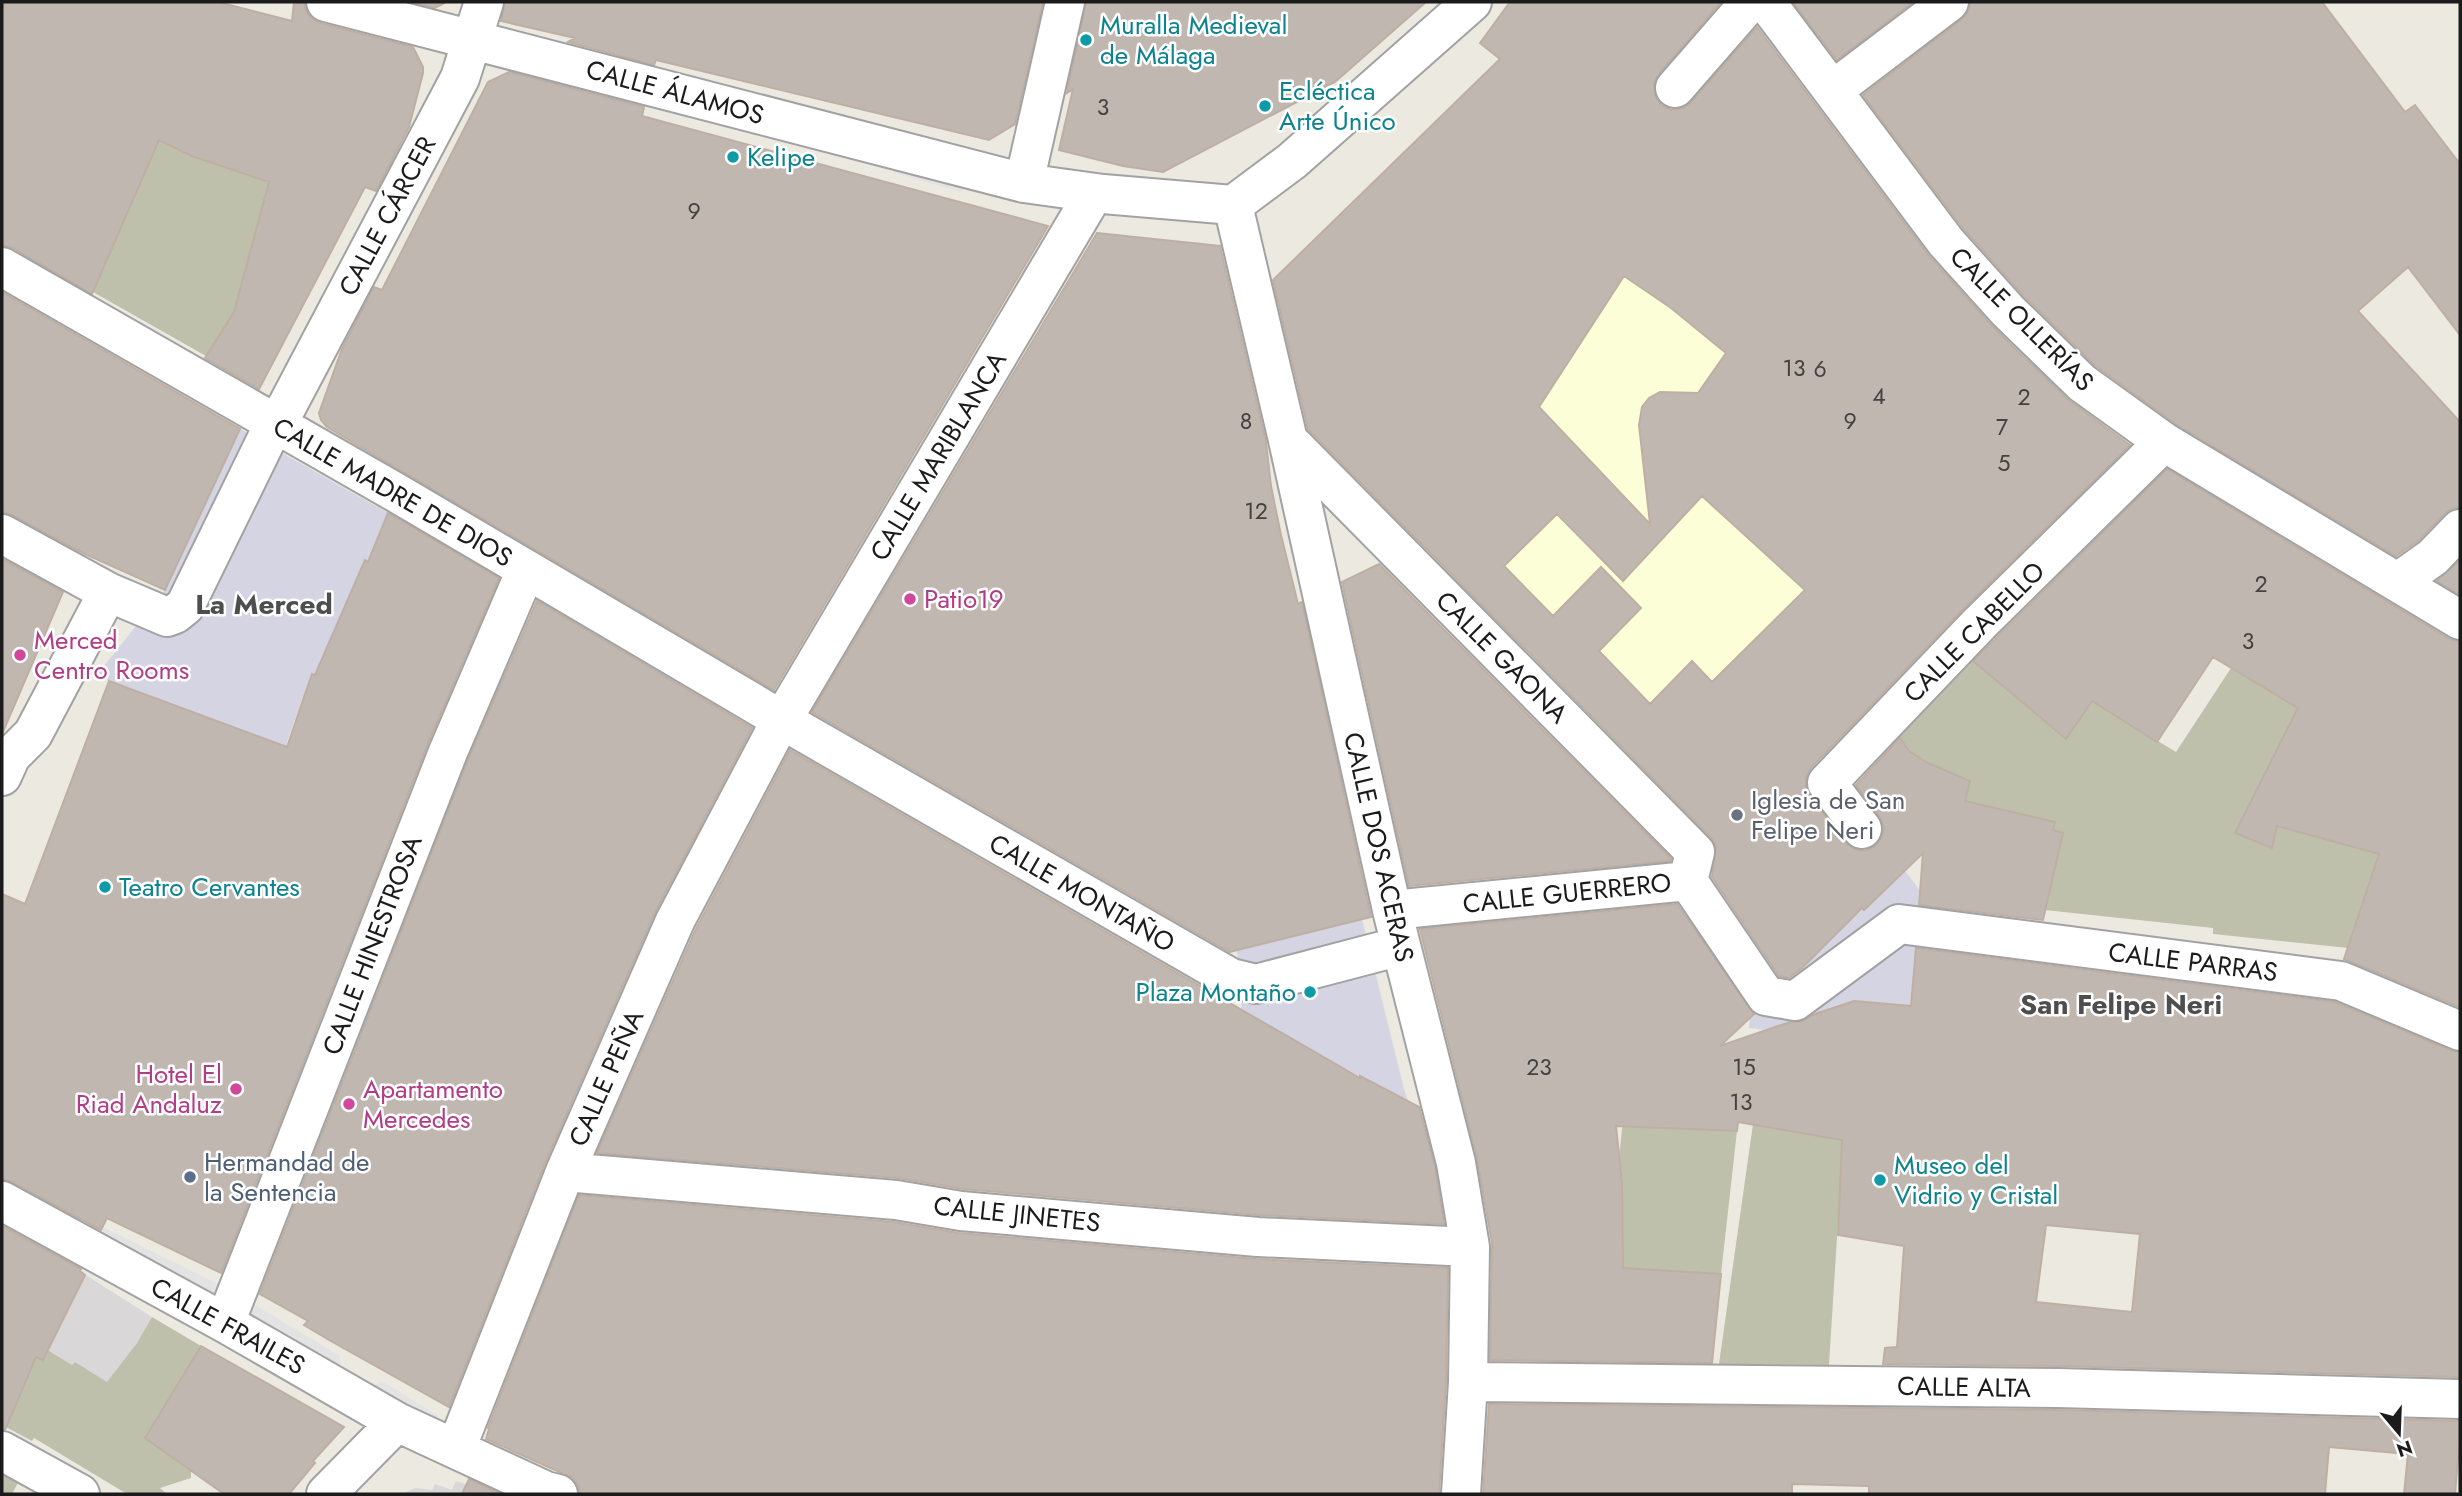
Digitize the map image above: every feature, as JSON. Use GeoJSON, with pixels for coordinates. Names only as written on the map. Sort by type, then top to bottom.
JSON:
{"type":"FeatureCollection","features":[{"type":"Feature","properties":{"kind":"street","name":"CALLE ÁLAMOS"},"geometry":{"type":"LineString","coordinates":[[326,2],[1024,183],[1094,193],[1233,205]]}},
{"type":"Feature","properties":{"kind":"street","name":"CALLE CÁRCER"},"geometry":{"type":"LineString","coordinates":[[108,592],[167,617],[184,606],[274,424],[287,406],[460,78],[484,2]]}},
{"type":"Feature","properties":{"kind":"street"},"geometry":{"type":"LineString","coordinates":[[1024,183],[1065,2]]}},
{"type":"Feature","properties":{"kind":"street"},"geometry":{"type":"LineString","coordinates":[[1233,205],[1292,161],[1472,2]]}},
{"type":"Feature","properties":{"kind":"street"},"geometry":{"type":"LineString","coordinates":[[1675,88],[1750,2]]}},
{"type":"Feature","properties":{"kind":"street","name":"CALLE OLLERÍAS"},"geometry":{"type":"LineString","coordinates":[[1766,2],[1946,242],[2008,311],[2082,383],[2164,442],[2460,620]]}},
{"type":"Feature","properties":{"kind":"street"},"geometry":{"type":"LineString","coordinates":[[1833,90],[1949,2]]}},
{"type":"Feature","properties":{"kind":"street","name":"CALLE MARIBLANCA"},"geometry":{"type":"LineString","coordinates":[[782,720],[1094,193]]}},
{"type":"Feature","properties":{"kind":"street","name":"CALLE DOS ACERAS"},"geometry":{"type":"LineString","coordinates":[[1233,205],[1289,440],[1392,910],[1456,1163],[1470,1247],[1468,1382],[1461,1494]]}},
{"type":"Feature","properties":{"kind":"street","name":"CALLE MADRE DE DIOS"},"geometry":{"type":"LineString","coordinates":[[2,267],[782,720]]}},
{"type":"Feature","properties":{"kind":"street","name":"CALLE GAONA"},"geometry":{"type":"LineString","coordinates":[[1289,440],[1695,852],[1688,881]]}},
{"type":"Feature","properties":{"kind":"street","name":"CALLE CABELLO"},"geometry":{"type":"LineString","coordinates":[[1862,829],[1827,783],[1979,624],[2164,442]]}},
{"type":"Feature","properties":{"kind":"street"},"geometry":{"type":"LineString","coordinates":[[2398,582],[2433,557],[2460,529]]}},
{"type":"Feature","properties":{"kind":"street"},"geometry":{"type":"LineString","coordinates":[[2,534],[108,592],[33,734],[5,762]]}},
{"type":"Feature","properties":{"kind":"street","name":"CALLE HINESTROSA"},"geometry":{"type":"LineString","coordinates":[[225,1323],[448,752],[526,570]]}},
{"type":"Feature","properties":{"kind":"street","name":"CALLE MONTAÑO"},"geometry":{"type":"LineString","coordinates":[[782,720],[1231,978],[1256,984],[1401,946]]}},
{"type":"Feature","properties":{"kind":"street","name":"CALLE PEÑA"},"geometry":{"type":"LineString","coordinates":[[456,1449],[565,1172],[675,921],[782,720]]}},
{"type":"Feature","properties":{"kind":"street","name":"CALLE GUERRERO"},"geometry":{"type":"LineString","coordinates":[[1392,910],[1688,881],[1766,996],[1795,1001],[1899,924],[1917,926]]}},
{"type":"Feature","properties":{"kind":"street","name":"CALLE PARRAS"},"geometry":{"type":"LineString","coordinates":[[1917,926],[2341,981],[2460,1031]]}},
{"type":"Feature","properties":{"kind":"street","name":"CALLE JINETES"},"geometry":{"type":"LineString","coordinates":[[565,1172],[896,1200],[961,1211],[1258,1237],[1470,1247]]}},
{"type":"Feature","properties":{"kind":"street","name":"CALLE FRAILES"},"geometry":{"type":"LineString","coordinates":[[2,1201],[225,1323],[397,1422],[558,1494]]}},
{"type":"Feature","properties":{"kind":"street","name":"CALLE ALTA"},"geometry":{"type":"LineString","coordinates":[[1468,1382],[2058,1388],[2460,1399]]}},
{"type":"Feature","properties":{"kind":"street"},"geometry":{"type":"LineString","coordinates":[[326,1494],[397,1422]]}},
{"type":"Feature","properties":{"kind":"street"},"geometry":{"type":"LineString","coordinates":[[2,1451],[80,1494]]}},
{"type":"Feature","properties":{"kind":"shaded area"},"geometry":{"type":"Polygon","coordinates":[[[157,139],[269,183],[234,312],[206,356],[93,292],[157,139]]]}},
{"type":"Feature","properties":{"kind":"shaded area"},"geometry":{"type":"Polygon","coordinates":[[[895,164],[965,182],[962,192],[893,173],[895,164]]]}},
{"type":"Feature","properties":{"kind":"shaded area"},"geometry":{"type":"Polygon","coordinates":[[[1624,276],[1671,308],[1726,353],[1701,389],[1780,448],[1844,716],[1859,730],[1822,771],[1754,693],[1750,696],[1725,669],[1625,766],[1414,546],[1624,276]]]}},
{"type":"Feature","properties":{"kind":"shaded area"},"geometry":{"type":"Polygon","coordinates":[[[240,429],[388,513],[368,562],[365,560],[331,637],[320,677],[312,674],[285,752],[244,731],[96,676],[165,590],[240,429]]]}},
{"type":"Feature","properties":{"kind":"shaded area"},"geometry":{"type":"Polygon","coordinates":[[[1970,659],[2065,739],[2092,701],[2176,752],[2231,668],[2299,707],[2236,833],[2271,848],[2277,826],[2379,854],[2348,948],[2213,934],[2213,928],[2045,910],[2063,833],[2053,830],[2055,822],[1951,798],[1965,801],[1970,781],[1928,763],[1909,751],[1898,736],[1970,659]]]}},
{"type":"Feature","properties":{"kind":"shaded area"},"geometry":{"type":"Polygon","coordinates":[[[1905,871],[1919,889],[1917,944],[1910,1006],[1856,1001],[1766,1030],[1749,1028],[1751,1007],[1788,982],[1905,871]]]}},
{"type":"Feature","properties":{"kind":"shaded area","name":"Plaza Montaño"},"geometry":{"type":"Polygon","coordinates":[[[1362,919],[1408,1101],[1242,1011],[1237,951],[1362,919]]]}},
{"type":"Feature","properties":{"kind":"shaded area"},"geometry":{"type":"Polygon","coordinates":[[[1624,1110],[1697,1130],[1737,1131],[1721,1274],[1618,1272],[1622,1230],[1619,1158],[1624,1110]]]}},
{"type":"Feature","properties":{"kind":"shaded area"},"geometry":{"type":"Polygon","coordinates":[[[1845,1110],[1829,1365],[1719,1364],[1753,1124],[1821,1136],[1845,1110]]]}},
{"type":"Feature","properties":{"kind":"shaded area"},"geometry":{"type":"Polygon","coordinates":[[[48,1200],[230,1290],[340,1356],[341,1372],[43,1209],[48,1200]]]}},
{"type":"Feature","properties":{"kind":"shaded area"},"geometry":{"type":"Polygon","coordinates":[[[2,1229],[84,1274],[152,1317],[137,1343],[107,1383],[49,1350],[43,1360],[36,1358],[4,1426],[2,1425],[2,1229]]]}},
{"type":"Feature","properties":{"kind":"shaded area"},"geometry":{"type":"Polygon","coordinates":[[[152,1317],[201,1346],[145,1438],[191,1471],[191,1478],[160,1488],[167,1494],[127,1494],[34,1438],[32,1441],[4,1426],[36,1357],[43,1360],[48,1350],[72,1365],[75,1362],[107,1382],[137,1343],[152,1317]]]}},
{"type":"Feature","properties":{"kind":"shaded area"},"geometry":{"type":"Polygon","coordinates":[[[382,1381],[438,1416],[432,1426],[370,1388],[382,1381]]]}},
{"type":"Feature","properties":{"kind":"shaded area"},"geometry":{"type":"Polygon","coordinates":[[[2,1464],[22,1475],[12,1494],[2,1494],[2,1464]]]}},
{"type":"Feature","properties":{"kind":"shaded area"},"geometry":{"type":"Polygon","coordinates":[[[456,1481],[493,1494],[402,1494],[415,1488],[432,1490],[435,1484],[452,1490],[456,1481]]]}},
{"type":"Feature","properties":{"kind":"building"},"geometry":{"type":"Polygon","coordinates":[[[2,2],[218,2],[292,21],[294,2],[305,2],[310,17],[320,23],[413,47],[423,67],[423,73],[409,127],[376,191],[365,187],[259,389],[205,358],[234,312],[269,182],[192,156],[159,140],[92,294],[13,248],[2,245],[2,2]]]}},
{"type":"Feature","properties":{"kind":"building"},"geometry":{"type":"Polygon","coordinates":[[[412,2],[446,2],[435,8],[412,2]]]}},
{"type":"Feature","properties":{"kind":"building"},"geometry":{"type":"Polygon","coordinates":[[[505,2],[1043,2],[1015,124],[989,140],[656,60],[654,65],[568,42],[575,38],[501,21],[505,2]]]}},
{"type":"Feature","properties":{"kind":"building"},"geometry":{"type":"Polygon","coordinates":[[[1086,2],[1426,2],[1335,82],[1163,172],[1123,166],[1059,150],[1073,89],[1067,93],[1086,2]]]}},
{"type":"Feature","properties":{"kind":"building"},"geometry":{"type":"Polygon","coordinates":[[[1510,2],[1721,2],[1659,74],[1654,83],[1655,96],[1661,105],[1671,110],[1683,108],[1691,102],[1757,27],[1930,257],[1992,326],[2067,399],[2130,445],[1963,609],[1811,768],[1806,777],[1806,788],[1810,796],[1845,842],[1854,849],[1865,851],[1876,846],[1884,827],[1856,785],[1900,738],[1909,751],[1928,763],[1970,781],[1965,801],[2055,822],[2053,830],[2063,833],[2043,920],[1919,905],[1923,853],[1864,910],[1862,908],[1802,968],[1789,978],[1779,976],[1712,877],[1716,847],[1711,837],[1308,429],[1273,280],[1500,59],[1480,43],[1510,2]],[[1624,276],[1539,407],[1650,524],[1639,425],[1642,407],[1649,398],[1660,392],[1698,393],[1726,353],[1671,308],[1624,276]],[[1702,496],[1623,581],[1557,514],[1504,566],[1553,616],[1601,567],[1641,608],[1599,651],[1650,704],[1692,661],[1712,682],[1805,590],[1702,496]]]}},
{"type":"Feature","properties":{"kind":"building"},"geometry":{"type":"Polygon","coordinates":[[[1793,2],[1913,2],[1837,60],[1793,2]]]}},
{"type":"Feature","properties":{"kind":"building"},"geometry":{"type":"Polygon","coordinates":[[[1970,2],[2322,2],[2405,112],[2415,105],[2460,164],[2460,335],[2408,267],[2358,311],[2460,422],[2460,508],[2453,508],[2445,513],[2419,540],[2396,556],[2176,424],[2096,366],[2024,296],[1963,228],[1863,95],[1962,19],[1969,11],[1970,2]]]}},
{"type":"Feature","properties":{"kind":"building"},"geometry":{"type":"Polygon","coordinates":[[[509,72],[644,107],[642,116],[1048,226],[774,690],[327,427],[321,420],[319,413],[342,349],[374,287],[382,290],[488,82],[509,72]]]}},
{"type":"Feature","properties":{"kind":"building"},"geometry":{"type":"Polygon","coordinates":[[[1097,233],[1220,246],[1266,442],[1281,535],[1298,604],[1302,602],[1371,917],[1230,952],[812,712],[1097,233]]]}},
{"type":"Feature","properties":{"kind":"building"},"geometry":{"type":"Polygon","coordinates":[[[2,292],[240,429],[165,590],[2,512],[2,292]]]}},
{"type":"Feature","properties":{"kind":"building"},"geometry":{"type":"Polygon","coordinates":[[[2167,469],[2449,639],[2460,642],[2460,1007],[2344,959],[2379,854],[2277,826],[2272,848],[2235,833],[2298,708],[2213,657],[2157,742],[2092,701],[2066,739],[1973,661],[2167,469]]]}},
{"type":"Feature","properties":{"kind":"building"},"geometry":{"type":"Polygon","coordinates":[[[388,513],[499,578],[428,743],[221,1273],[107,1218],[101,1230],[2,1179],[2,894],[25,904],[109,681],[287,747],[312,674],[315,675],[388,513]]]}},
{"type":"Feature","properties":{"kind":"building"},"geometry":{"type":"Polygon","coordinates":[[[2,559],[63,592],[2,734],[2,559]]]}},
{"type":"Feature","properties":{"kind":"building"},"geometry":{"type":"Polygon","coordinates":[[[2460,560],[2460,595],[2437,581],[2460,560]]]}},
{"type":"Feature","properties":{"kind":"building"},"geometry":{"type":"Polygon","coordinates":[[[1379,564],[1671,859],[1670,861],[1409,886],[1342,582],[1379,564]]]}},
{"type":"Feature","properties":{"kind":"building"},"geometry":{"type":"Polygon","coordinates":[[[537,601],[752,728],[655,912],[545,1163],[449,1407],[329,1340],[304,1325],[308,1321],[260,1294],[468,760],[537,601]]]}},
{"type":"Feature","properties":{"kind":"building"},"geometry":{"type":"Polygon","coordinates":[[[790,750],[1360,1078],[1419,1107],[1435,1167],[1444,1224],[1259,1215],[964,1189],[898,1178],[597,1153],[695,931],[790,750]]]}},
{"type":"Feature","properties":{"kind":"building"},"geometry":{"type":"Polygon","coordinates":[[[1677,904],[1754,1014],[1720,1046],[1790,1022],[1801,1022],[1815,1014],[1854,1001],[1911,1006],[1916,948],[2335,1002],[2460,1052],[2460,1377],[1883,1364],[1885,1348],[1897,1347],[1904,1246],[1838,1235],[1842,1140],[1738,1122],[1737,1131],[1616,1126],[1622,1183],[1623,1268],[1721,1274],[1712,1363],[1490,1360],[1492,1243],[1477,1158],[1420,929],[1677,904]],[[2046,1225],[2036,1302],[2132,1312],[2140,1234],[2046,1225]]]}},
{"type":"Feature","properties":{"kind":"building"},"geometry":{"type":"Polygon","coordinates":[[[579,1195],[893,1222],[959,1233],[1256,1259],[1448,1268],[1446,1381],[1439,1494],[579,1494],[579,1487],[573,1478],[486,1439],[579,1195]]]}},
{"type":"Feature","properties":{"kind":"building"},"geometry":{"type":"Polygon","coordinates":[[[2,1226],[81,1269],[85,1275],[43,1360],[36,1357],[5,1430],[2,1429],[2,1226]]]}},
{"type":"Feature","properties":{"kind":"building"},"geometry":{"type":"Polygon","coordinates":[[[201,1346],[344,1427],[313,1461],[315,1463],[289,1494],[224,1494],[145,1438],[201,1346]]]}},
{"type":"Feature","properties":{"kind":"building"},"geometry":{"type":"Polygon","coordinates":[[[1489,1404],[2058,1410],[2460,1421],[2460,1436],[2455,1494],[2404,1494],[2408,1454],[2329,1447],[2325,1494],[1869,1494],[1869,1486],[1792,1484],[1792,1494],[1483,1494],[1489,1404]]]}},
{"type":"Feature","properties":{"kind":"building"},"geometry":{"type":"Polygon","coordinates":[[[469,1479],[501,1494],[462,1494],[469,1479]]]}},
{"type":"Feature","properties":{"kind":"place","name":"Muralla Medieval de Málaga"},"geometry":{"type":"Point","coordinates":[1086,40]}},
{"type":"Feature","properties":{"kind":"place","name":"Ecléctica Arte Único"},"geometry":{"type":"Point","coordinates":[1265,106]}},
{"type":"Feature","properties":{"kind":"place","name":"Kelipe"},"geometry":{"type":"Point","coordinates":[733,157]}},
{"type":"Feature","properties":{"kind":"place","name":"Patio19"},"geometry":{"type":"Point","coordinates":[910,599]}},
{"type":"Feature","properties":{"kind":"place","name":"Merced Centro Rooms"},"geometry":{"type":"Point","coordinates":[20,655]}},
{"type":"Feature","properties":{"kind":"place","name":"Iglesia de San Felipe Neri"},"geometry":{"type":"Point","coordinates":[1737,815]}},
{"type":"Feature","properties":{"kind":"place","name":"Teatro Cervantes"},"geometry":{"type":"Point","coordinates":[105,887]}},
{"type":"Feature","properties":{"kind":"place","name":"Plaza Montaño"},"geometry":{"type":"Point","coordinates":[1310,992]}},
{"type":"Feature","properties":{"kind":"place","name":"Hotel El Riad Andaluz"},"geometry":{"type":"Point","coordinates":[236,1089]}},
{"type":"Feature","properties":{"kind":"place","name":"Apartamento Mercedes"},"geometry":{"type":"Point","coordinates":[349,1104]}},
{"type":"Feature","properties":{"kind":"place","name":"Hermandad de la Sentencia"},"geometry":{"type":"Point","coordinates":[190,1177]}},
{"type":"Feature","properties":{"kind":"place","name":"Museo del Vidrio y Cristal"},"geometry":{"type":"Point","coordinates":[1880,1180]}},
{"type":"Feature","properties":{"kind":"district","name":"La Merced"},"geometry":{"type":"Point","coordinates":[264,604]}},
{"type":"Feature","properties":{"kind":"district","name":"San Felipe Neri"},"geometry":{"type":"Point","coordinates":[2121,1004]}}]}
